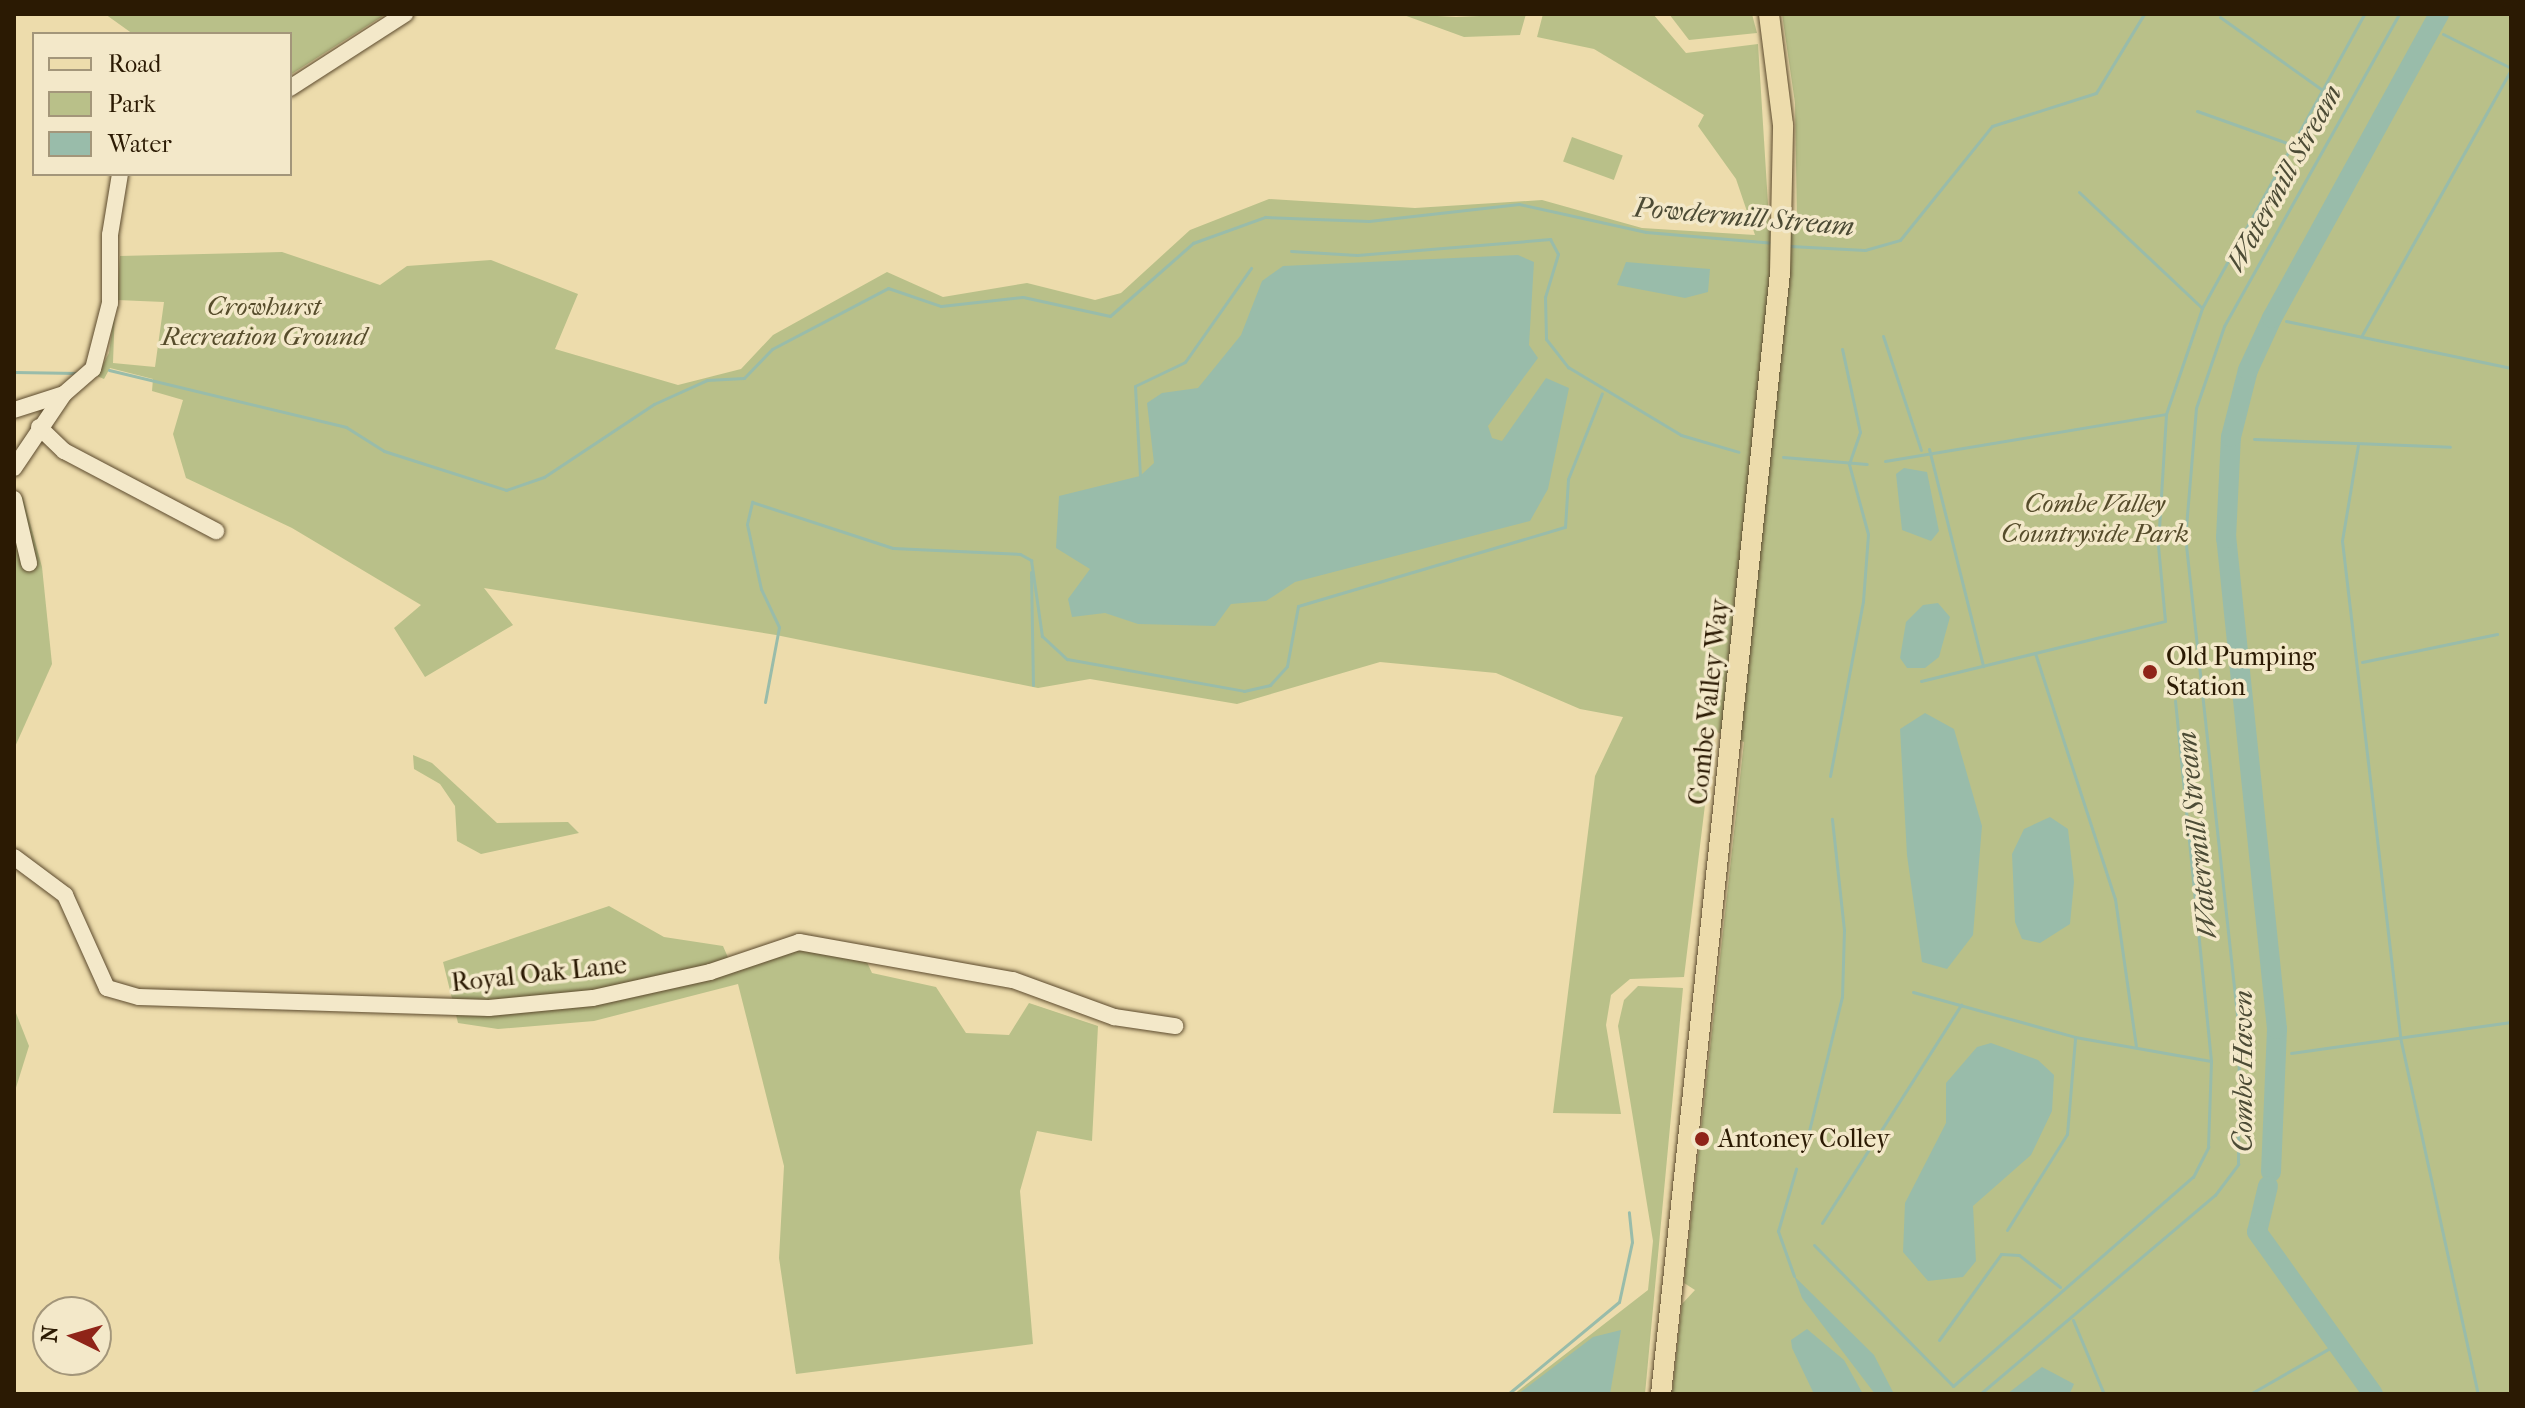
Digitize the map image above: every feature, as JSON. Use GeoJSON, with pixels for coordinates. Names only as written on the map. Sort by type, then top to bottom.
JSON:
{"type":"FeatureCollection","features":[{"type":"Feature","properties":{"kind":"main road","name":"Combe Valley Way"},"geometry":{"type":"LineString","coordinates":[[1661,1394],[1780,273],[1783,125],[1769,14]]}},
{"type":"Feature","properties":{"kind":"street"},"geometry":{"type":"LineString","coordinates":[[292,87],[405,14]]}},
{"type":"Feature","properties":{"kind":"street"},"geometry":{"type":"LineString","coordinates":[[14,468],[64,394],[93,369],[103,344],[120,176]]}},
{"type":"Feature","properties":{"kind":"street"},"geometry":{"type":"LineString","coordinates":[[14,410],[64,394]]}},
{"type":"Feature","properties":{"kind":"street"},"geometry":{"type":"LineString","coordinates":[[39,427],[64,451],[216,531]]}},
{"type":"Feature","properties":{"kind":"street"},"geometry":{"type":"LineString","coordinates":[[14,499],[29,563]]}},
{"type":"Feature","properties":{"kind":"street","name":"Royal Oak Lane"},"geometry":{"type":"LineString","coordinates":[[14,857],[65,895],[107,988],[139,997],[489,1008],[593,998],[710,972],[799,942],[1013,980],[1114,1017],[1175,1026]]}},
{"type":"Feature","properties":{"kind":"green space"},"geometry":{"type":"Polygon","coordinates":[[[105,14],[386,14],[292,74],[292,32],[130,32],[105,14]]]}},
{"type":"Feature","properties":{"kind":"green space"},"geometry":{"type":"Polygon","coordinates":[[[1401,14],[1456,17],[1526,14],[1520,35],[1464,37],[1401,14]]]}},
{"type":"Feature","properties":{"kind":"green space","name":"Combe Valley Countryside Park"},"geometry":{"type":"Polygon","coordinates":[[[1543,14],[1653,14],[1686,53],[1758,44],[1769,220],[1797,222],[1795,103],[1782,14],[2511,14],[2511,1394],[1672,1394],[1682,1304],[1695,1290],[1684,1283],[1744,742],[1714,731],[1684,977],[1630,979],[1611,995],[1606,1025],[1621,1114],[1553,1113],[1595,776],[1623,717],[1580,709],[1496,673],[1380,662],[1237,704],[1090,679],[1038,688],[776,635],[484,588],[513,625],[425,677],[394,628],[421,605],[292,528],[186,478],[173,434],[183,400],[152,391],[153,379],[110,368],[104,379],[97,376],[109,353],[115,307],[113,363],[155,367],[164,302],[117,300],[120,256],[282,252],[380,285],[407,266],[491,260],[578,294],[555,349],[678,385],[741,369],[773,335],[887,272],[943,297],[1027,283],[1095,300],[1121,293],[1190,230],[1269,199],[1415,208],[1542,200],[1642,228],[1755,235],[1736,179],[1698,126],[1704,115],[1594,49],[1537,37],[1543,14]]]}},
{"type":"Feature","properties":{"kind":"green space"},"geometry":{"type":"Polygon","coordinates":[[[1669,14],[1752,14],[1757,33],[1689,40],[1669,14]]]}},
{"type":"Feature","properties":{"kind":"green space"},"geometry":{"type":"Polygon","coordinates":[[[1572,137],[1623,155],[1614,180],[1563,161],[1572,137]]]}},
{"type":"Feature","properties":{"kind":"green space"},"geometry":{"type":"Polygon","coordinates":[[[14,492],[23,497],[42,567],[52,664],[14,749],[14,492]]]}},
{"type":"Feature","properties":{"kind":"green space"},"geometry":{"type":"Polygon","coordinates":[[[413,755],[432,763],[497,823],[568,822],[579,833],[481,854],[457,841],[455,806],[440,784],[414,769],[413,755]]]}},
{"type":"Feature","properties":{"kind":"green space"},"geometry":{"type":"Polygon","coordinates":[[[609,906],[664,937],[723,946],[733,969],[801,947],[866,960],[872,973],[936,987],[966,1033],[1009,1035],[1029,1003],[1098,1026],[1092,1141],[1037,1131],[1020,1191],[1033,1344],[796,1374],[779,1258],[784,1166],[738,984],[594,1021],[498,1029],[458,1023],[443,962],[609,906]]]}},
{"type":"Feature","properties":{"kind":"green space"},"geometry":{"type":"Polygon","coordinates":[[[1638,986],[1683,988],[1645,1394],[1514,1394],[1648,1290],[1653,1241],[1618,1026],[1624,1000],[1638,986]]]}},
{"type":"Feature","properties":{"kind":"green space"},"geometry":{"type":"Polygon","coordinates":[[[14,1008],[29,1046],[14,1094],[14,1008]]]}},
{"type":"Feature","properties":{"kind":"water"},"geometry":{"type":"Polygon","coordinates":[[[1518,255],[1534,262],[1529,345],[1538,358],[1488,426],[1492,438],[1502,441],[1546,378],[1569,388],[1548,489],[1530,521],[1295,582],[1266,601],[1231,604],[1215,626],[1138,624],[1105,613],[1072,617],[1068,599],[1090,569],[1056,548],[1059,496],[1140,476],[1154,463],[1147,403],[1162,393],[1198,388],[1241,335],[1262,281],[1283,266],[1518,255]]]}},
{"type":"Feature","properties":{"kind":"water"},"geometry":{"type":"Polygon","coordinates":[[[1626,262],[1710,269],[1708,292],[1685,298],[1617,285],[1626,262]]]}},
{"type":"Feature","properties":{"kind":"water"},"geometry":{"type":"Polygon","coordinates":[[[1904,468],[1927,472],[1939,531],[1931,541],[1902,530],[1896,474],[1904,468]]]}},
{"type":"Feature","properties":{"kind":"water"},"geometry":{"type":"Polygon","coordinates":[[[1938,603],[1950,617],[1939,657],[1925,668],[1907,668],[1900,658],[1906,622],[1923,605],[1938,603]]]}},
{"type":"Feature","properties":{"kind":"water"},"geometry":{"type":"Polygon","coordinates":[[[1925,713],[1954,729],[1982,826],[1973,935],[1947,969],[1922,962],[1907,855],[1900,729],[1925,713]]]}},
{"type":"Feature","properties":{"kind":"water"},"geometry":{"type":"Polygon","coordinates":[[[2050,817],[2068,829],[2074,882],[2070,924],[2040,943],[2022,939],[2015,922],[2012,854],[2024,829],[2050,817]]]}},
{"type":"Feature","properties":{"kind":"water"},"geometry":{"type":"Polygon","coordinates":[[[1991,1043],[2038,1060],[2054,1075],[2052,1111],[2031,1155],[1973,1206],[1976,1261],[1963,1277],[1928,1281],[1903,1252],[1905,1203],[1946,1123],[1946,1083],[1977,1047],[1991,1043]]]}},
{"type":"Feature","properties":{"kind":"water"},"geometry":{"type":"Polygon","coordinates":[[[1794,1276],[1874,1355],[1894,1394],[1875,1394],[1802,1298],[1794,1276]]]}},
{"type":"Feature","properties":{"kind":"water"},"geometry":{"type":"Polygon","coordinates":[[[1807,1329],[1844,1360],[1863,1394],[1814,1394],[1791,1340],[1807,1329]]]}},
{"type":"Feature","properties":{"kind":"water"},"geometry":{"type":"Polygon","coordinates":[[[1621,1330],[1610,1394],[1518,1394],[1593,1337],[1621,1330]]]}},
{"type":"Feature","properties":{"kind":"water"},"geometry":{"type":"Polygon","coordinates":[[[2042,1367],[2074,1384],[2070,1393],[2007,1394],[2042,1367]]]}},
{"type":"Feature","properties":{"kind":"waterway","name":"Powdermill Stream"},"geometry":{"type":"LineString","coordinates":[[1790,246],[1865,250],[1900,240],[1992,126],[2096,93],[2144,14]]}},
{"type":"Feature","properties":{"kind":"waterway"},"geometry":{"type":"LineString","coordinates":[[1921,681],[2165,621],[2158,545],[2166,414],[2202,308],[2364,14]]}},
{"type":"Feature","properties":{"kind":"waterway","name":"Watermill Stream"},"geometry":{"type":"LineString","coordinates":[[1980,1394],[2215,1195],[2238,1164],[2239,1033],[2185,539],[2196,408],[2224,326],[2399,14]]}},
{"type":"Feature","properties":{"kind":"waterway","name":"Combe Haven"},"geometry":{"type":"LineString","coordinates":[[2271,1172],[2277,1029],[2226,538],[2231,437],[2248,370],[2272,318],[2439,14]]}},
{"type":"Feature","properties":{"kind":"waterway"},"geometry":{"type":"LineString","coordinates":[[2220,17],[2321,89]]}},
{"type":"Feature","properties":{"kind":"waterway"},"geometry":{"type":"LineString","coordinates":[[2443,34],[2511,68]]}},
{"type":"Feature","properties":{"kind":"waterway"},"geometry":{"type":"LineString","coordinates":[[2362,335],[2511,70]]}},
{"type":"Feature","properties":{"kind":"waterway"},"geometry":{"type":"LineString","coordinates":[[2197,111],[2290,144]]}},
{"type":"Feature","properties":{"kind":"waterway"},"geometry":{"type":"LineString","coordinates":[[2079,192],[2201,307]]}},
{"type":"Feature","properties":{"kind":"waterway","name":"Powdermill Stream"},"geometry":{"type":"LineString","coordinates":[[109,370],[346,427],[384,451],[506,490],[544,477],[654,404],[707,380],[744,378],[772,349],[888,288],[941,306],[1023,297],[1110,316],[1193,243],[1265,217],[1369,221],[1519,204],[1646,232],[1775,243]]}},
{"type":"Feature","properties":{"kind":"waterway"},"geometry":{"type":"LineString","coordinates":[[1291,251],[1357,255],[1550,239],[1558,254],[1545,297],[1546,339],[1568,367],[1681,435],[1739,452]]}},
{"type":"Feature","properties":{"kind":"waterway"},"geometry":{"type":"LineString","coordinates":[[1140,476],[1135,386],[1185,362],[1251,268]]}},
{"type":"Feature","properties":{"kind":"waterway"},"geometry":{"type":"LineString","coordinates":[[2286,321],[2511,368]]}},
{"type":"Feature","properties":{"kind":"waterway"},"geometry":{"type":"LineString","coordinates":[[1883,336],[1921,450]]}},
{"type":"Feature","properties":{"kind":"waterway"},"geometry":{"type":"LineString","coordinates":[[1830,776],[1863,601],[1868,534],[1849,464],[1860,432],[1842,349]]}},
{"type":"Feature","properties":{"kind":"waterway","name":"Powdermill Stream"},"geometry":{"type":"LineString","coordinates":[[14,372],[78,373]]}},
{"type":"Feature","properties":{"kind":"waterway"},"geometry":{"type":"LineString","coordinates":[[765,702],[779,627],[761,589],[747,524],[752,502],[893,548],[1020,554],[1031,560],[1042,636],[1067,659],[1244,691],[1270,685],[1287,666],[1298,606],[1565,527],[1568,479],[1602,393]]}},
{"type":"Feature","properties":{"kind":"waterway"},"geometry":{"type":"LineString","coordinates":[[1885,461],[2165,414]]}},
{"type":"Feature","properties":{"kind":"waterway"},"geometry":{"type":"LineString","coordinates":[[2231,437],[2239,438]]}},
{"type":"Feature","properties":{"kind":"waterway"},"geometry":{"type":"LineString","coordinates":[[2254,439],[2450,447]]}},
{"type":"Feature","properties":{"kind":"waterway"},"geometry":{"type":"LineString","coordinates":[[2358,445],[2342,541],[2400,1037],[2478,1394]]}},
{"type":"Feature","properties":{"kind":"waterway"},"geometry":{"type":"LineString","coordinates":[[1929,449],[1983,666]]}},
{"type":"Feature","properties":{"kind":"waterway"},"geometry":{"type":"LineString","coordinates":[[1783,457],[1867,464]]}},
{"type":"Feature","properties":{"kind":"waterway"},"geometry":{"type":"LineString","coordinates":[[1031,572],[1033,685]]}},
{"type":"Feature","properties":{"kind":"waterway"},"geometry":{"type":"LineString","coordinates":[[2362,662],[2497,634]]}},
{"type":"Feature","properties":{"kind":"waterway"},"geometry":{"type":"LineString","coordinates":[[2035,653],[2115,899],[2136,1046]]}},
{"type":"Feature","properties":{"kind":"waterway"},"geometry":{"type":"LineString","coordinates":[[1814,1245],[1953,1386],[2193,1177],[2208,1147],[2211,1061],[2175,701]]}},
{"type":"Feature","properties":{"kind":"waterway"},"geometry":{"type":"LineString","coordinates":[[1808,1135],[1842,997],[1844,930],[1832,819]]}},
{"type":"Feature","properties":{"kind":"waterway"},"geometry":{"type":"LineString","coordinates":[[1913,992],[2075,1037],[2211,1061]]}},
{"type":"Feature","properties":{"kind":"waterway"},"geometry":{"type":"LineString","coordinates":[[1822,1223],[1961,1005]]}},
{"type":"Feature","properties":{"kind":"waterway"},"geometry":{"type":"LineString","coordinates":[[2291,1053],[2511,1022]]}},
{"type":"Feature","properties":{"kind":"waterway"},"geometry":{"type":"LineString","coordinates":[[2007,1230],[2067,1134],[2075,1038]]}},
{"type":"Feature","properties":{"kind":"waterway"},"geometry":{"type":"LineString","coordinates":[[1794,1276],[1778,1231],[1796,1169]]}},
{"type":"Feature","properties":{"kind":"waterway","name":"Combe Haven"},"geometry":{"type":"LineString","coordinates":[[2268,1186],[2257,1232],[2373,1394]]}},
{"type":"Feature","properties":{"kind":"waterway"},"geometry":{"type":"LineString","coordinates":[[1508,1394],[1619,1302],[1632,1242],[1629,1212]]}},
{"type":"Feature","properties":{"kind":"waterway"},"geometry":{"type":"LineString","coordinates":[[1939,1340],[2001,1254],[2019,1255],[2060,1287]]}},
{"type":"Feature","properties":{"kind":"waterway"},"geometry":{"type":"LineString","coordinates":[[2073,1320],[2104,1394]]}},
{"type":"Feature","properties":{"kind":"waterway"},"geometry":{"type":"LineString","coordinates":[[2250,1394],[2337,1344]]}},
{"type":"Feature","properties":{"kind":"place","name":"Old Pumping Station"},"geometry":{"type":"Point","coordinates":[2150,672]}},
{"type":"Feature","properties":{"kind":"place","name":"Antoney Colley"},"geometry":{"type":"Point","coordinates":[1702,1139]}},
{"type":"Feature","properties":{"kind":"park label","name":"Crowhurst Recreation Ground"},"geometry":{"type":"Point","coordinates":[264,322]}}]}
